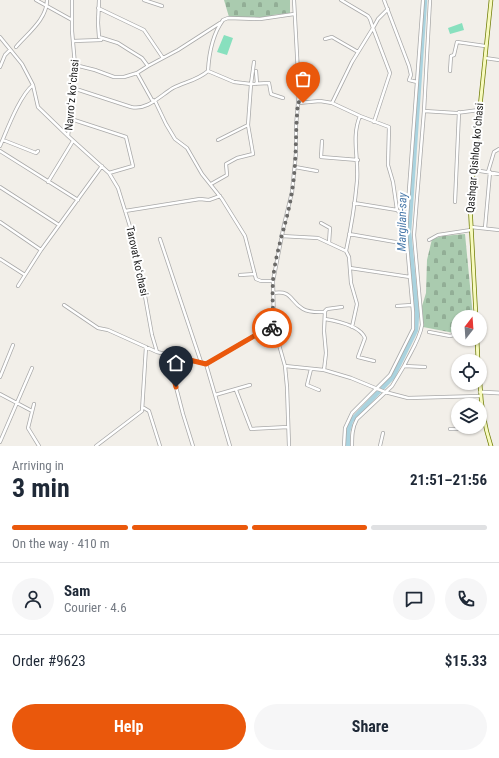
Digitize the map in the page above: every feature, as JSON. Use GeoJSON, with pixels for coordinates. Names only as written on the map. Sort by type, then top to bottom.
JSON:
{"type":"FeatureCollection","features":[{"type":"Feature","properties":{"kind":"main road","name":"Qashqar Qishloq koʻchasi"},"geometry":{"type":"LineString","coordinates":[[476,310],[470,204],[491,0]]}},
{"type":"Feature","properties":{"kind":"main road"},"geometry":{"type":"LineString","coordinates":[[480,390],[481,398]]}},
{"type":"Feature","properties":{"kind":"main road"},"geometry":{"type":"LineString","coordinates":[[487,431],[491,446]]}},
{"type":"Feature","properties":{"kind":"street"},"geometry":{"type":"LineString","coordinates":[[36,0],[72,20]]}},
{"type":"Feature","properties":{"kind":"street"},"geometry":{"type":"LineString","coordinates":[[16,46],[40,20],[47,6],[48,0]]}},
{"type":"Feature","properties":{"kind":"street","name":"Navroʻz koʻchasi"},"geometry":{"type":"LineString","coordinates":[[72,0],[75,65],[74,90],[68,136],[109,173]]}},
{"type":"Feature","properties":{"kind":"street"},"geometry":{"type":"LineString","coordinates":[[99,0],[99,37],[118,43],[142,58],[148,66]]}},
{"type":"Feature","properties":{"kind":"street"},"geometry":{"type":"LineString","coordinates":[[144,0],[162,6]]}},
{"type":"Feature","properties":{"kind":"street"},"geometry":{"type":"LineString","coordinates":[[289,446],[285,366],[274,327],[273,281],[281,236],[292,192],[294,167],[298,102],[298,59],[294,0]]}},
{"type":"Feature","properties":{"kind":"street"},"geometry":{"type":"LineString","coordinates":[[341,0],[368,16],[390,73],[374,122]]}},
{"type":"Feature","properties":{"kind":"street"},"geometry":{"type":"LineString","coordinates":[[384,0],[409,66],[411,74],[409,80],[417,82]]}},
{"type":"Feature","properties":{"kind":"street"},"geometry":{"type":"LineString","coordinates":[[344,446],[345,428],[352,413],[390,375],[413,329],[406,233],[423,0]]}},
{"type":"Feature","properties":{"kind":"street"},"geometry":{"type":"LineString","coordinates":[[352,446],[352,434],[357,419],[392,386],[404,366],[419,335],[422,325],[414,235],[424,111],[430,0]]}},
{"type":"Feature","properties":{"kind":"street"},"geometry":{"type":"LineString","coordinates":[[98,8],[144,30],[163,58]]}},
{"type":"Feature","properties":{"kind":"street"},"geometry":{"type":"LineString","coordinates":[[332,103],[347,71],[378,18],[388,9]]}},
{"type":"Feature","properties":{"kind":"street"},"geometry":{"type":"LineString","coordinates":[[75,65],[96,70],[114,77],[124,77],[138,73],[178,50],[228,18],[260,19],[294,14]]}},
{"type":"Feature","properties":{"kind":"street"},"geometry":{"type":"LineString","coordinates":[[74,90],[79,90],[136,108],[154,101],[174,87],[202,76],[208,71],[209,57],[214,36],[222,22]]}},
{"type":"Feature","properties":{"kind":"street"},"geometry":{"type":"LineString","coordinates":[[0,37],[22,64],[33,85],[38,107],[68,136]]}},
{"type":"Feature","properties":{"kind":"street"},"geometry":{"type":"LineString","coordinates":[[325,39],[332,37],[358,52]]}},
{"type":"Feature","properties":{"kind":"street"},"geometry":{"type":"LineString","coordinates":[[73,41],[92,41],[101,40],[102,38]]}},
{"type":"Feature","properties":{"kind":"street"},"geometry":{"type":"LineString","coordinates":[[450,71],[451,56],[454,55],[458,42],[486,46]]}},
{"type":"Feature","properties":{"kind":"street"},"geometry":{"type":"LineString","coordinates":[[0,67],[5,55],[10,50]]}},
{"type":"Feature","properties":{"kind":"street"},"geometry":{"type":"LineString","coordinates":[[484,58],[499,60]]}},
{"type":"Feature","properties":{"kind":"street"},"geometry":{"type":"LineString","coordinates":[[211,184],[227,175],[226,164],[237,158],[253,155],[248,125],[254,62]]}},
{"type":"Feature","properties":{"kind":"street"},"geometry":{"type":"LineString","coordinates":[[208,71],[234,82],[251,84],[269,83],[271,94],[283,98]]}},
{"type":"Feature","properties":{"kind":"street"},"geometry":{"type":"LineString","coordinates":[[256,71],[257,84]]}},
{"type":"Feature","properties":{"kind":"street"},"geometry":{"type":"LineString","coordinates":[[138,73],[148,94],[154,101],[175,139],[187,148],[202,174],[220,196],[247,238],[256,279],[261,281],[273,281]]}},
{"type":"Feature","properties":{"kind":"street"},"geometry":{"type":"LineString","coordinates":[[0,146],[22,99],[27,90],[33,85]]}},
{"type":"Feature","properties":{"kind":"street"},"geometry":{"type":"LineString","coordinates":[[298,102],[320,101],[332,103],[374,122],[388,126],[388,165],[393,182],[397,210]]}},
{"type":"Feature","properties":{"kind":"street"},"geometry":{"type":"LineString","coordinates":[[424,111],[459,112],[479,110]]}},
{"type":"Feature","properties":{"kind":"street"},"geometry":{"type":"LineString","coordinates":[[455,202],[459,112]]}},
{"type":"Feature","properties":{"kind":"street"},"geometry":{"type":"LineString","coordinates":[[346,251],[358,180],[356,125],[360,116]]}},
{"type":"Feature","properties":{"kind":"street"},"geometry":{"type":"LineString","coordinates":[[70,119],[126,137],[133,166],[109,173]]}},
{"type":"Feature","properties":{"kind":"street"},"geometry":{"type":"LineString","coordinates":[[218,140],[248,125]]}},
{"type":"Feature","properties":{"kind":"street"},"geometry":{"type":"LineString","coordinates":[[3,140],[36,153],[38,151]]}},
{"type":"Feature","properties":{"kind":"street"},"geometry":{"type":"LineString","coordinates":[[48,182],[73,141]]}},
{"type":"Feature","properties":{"kind":"street"},"geometry":{"type":"LineString","coordinates":[[322,141],[321,157],[358,160]]}},
{"type":"Feature","properties":{"kind":"street"},"geometry":{"type":"LineString","coordinates":[[485,228],[489,172],[494,152],[499,149]]}},
{"type":"Feature","properties":{"kind":"street"},"geometry":{"type":"LineString","coordinates":[[0,151],[78,200]]}},
{"type":"Feature","properties":{"kind":"street"},"geometry":{"type":"LineString","coordinates":[[18,286],[41,250],[102,166]]}},
{"type":"Feature","properties":{"kind":"street"},"geometry":{"type":"LineString","coordinates":[[294,167],[317,171]]}},
{"type":"Feature","properties":{"kind":"street"},"geometry":{"type":"LineString","coordinates":[[474,170],[499,174]]}},
{"type":"Feature","properties":{"kind":"street","name":"Tarovat koʻchasi"},"geometry":{"type":"LineString","coordinates":[[109,173],[118,188],[136,246],[152,335],[157,352]]}},
{"type":"Feature","properties":{"kind":"street"},"geometry":{"type":"LineString","coordinates":[[0,187],[59,225]]}},
{"type":"Feature","properties":{"kind":"street"},"geometry":{"type":"LineString","coordinates":[[125,211],[200,199],[209,200],[220,196]]}},
{"type":"Feature","properties":{"kind":"street"},"geometry":{"type":"LineString","coordinates":[[354,203],[397,210],[402,215],[407,217]]}},
{"type":"Feature","properties":{"kind":"street"},"geometry":{"type":"LineString","coordinates":[[0,222],[41,250]]}},
{"type":"Feature","properties":{"kind":"street"},"geometry":{"type":"LineString","coordinates":[[321,223],[330,228],[329,243]]}},
{"type":"Feature","properties":{"kind":"street"},"geometry":{"type":"LineString","coordinates":[[429,240],[438,235],[471,229],[485,228],[499,230]]}},
{"type":"Feature","properties":{"kind":"street"},"geometry":{"type":"LineString","coordinates":[[350,234],[407,244]]}},
{"type":"Feature","properties":{"kind":"street"},"geometry":{"type":"LineString","coordinates":[[281,236],[318,238],[346,251],[349,257],[351,283],[357,304],[352,327]]}},
{"type":"Feature","properties":{"kind":"street"},"geometry":{"type":"LineString","coordinates":[[160,239],[201,363]]}},
{"type":"Feature","properties":{"kind":"street"},"geometry":{"type":"LineString","coordinates":[[0,259],[25,275]]}},
{"type":"Feature","properties":{"kind":"street"},"geometry":{"type":"LineString","coordinates":[[350,268],[410,277]]}},
{"type":"Feature","properties":{"kind":"street"},"geometry":{"type":"LineString","coordinates":[[240,275],[255,274]]}},
{"type":"Feature","properties":{"kind":"street"},"geometry":{"type":"LineString","coordinates":[[273,294],[279,292],[287,294],[298,305],[308,311],[325,312],[327,310],[342,307]]}},
{"type":"Feature","properties":{"kind":"street"},"geometry":{"type":"LineString","coordinates":[[64,305],[98,328],[108,330],[157,352],[206,364],[261,332],[274,327]]}},
{"type":"Feature","properties":{"kind":"street"},"geometry":{"type":"LineString","coordinates":[[397,306],[412,305]]}},
{"type":"Feature","properties":{"kind":"street"},"geometry":{"type":"LineString","coordinates":[[324,370],[326,353],[324,331],[325,312]]}},
{"type":"Feature","properties":{"kind":"street"},"geometry":{"type":"LineString","coordinates":[[325,319],[343,323],[352,327],[364,337],[358,358],[374,362]]}},
{"type":"Feature","properties":{"kind":"street"},"geometry":{"type":"LineString","coordinates":[[429,332],[451,336]]}},
{"type":"Feature","properties":{"kind":"street"},"geometry":{"type":"LineString","coordinates":[[0,377],[13,345]]}},
{"type":"Feature","properties":{"kind":"street"},"geometry":{"type":"LineString","coordinates":[[96,446],[142,411],[146,347]]}},
{"type":"Feature","properties":{"kind":"street"},"geometry":{"type":"LineString","coordinates":[[169,355],[183,414],[193,446]]}},
{"type":"Feature","properties":{"kind":"street"},"geometry":{"type":"LineString","coordinates":[[206,364],[230,446]]}},
{"type":"Feature","properties":{"kind":"street"},"geometry":{"type":"LineString","coordinates":[[285,366],[324,370],[351,378],[385,392],[408,398],[499,393]]}},
{"type":"Feature","properties":{"kind":"street"},"geometry":{"type":"LineString","coordinates":[[404,366],[425,367]]}},
{"type":"Feature","properties":{"kind":"street"},"geometry":{"type":"LineString","coordinates":[[0,442],[32,368]]}},
{"type":"Feature","properties":{"kind":"street"},"geometry":{"type":"LineString","coordinates":[[311,368],[307,385],[319,390]]}},
{"type":"Feature","properties":{"kind":"street"},"geometry":{"type":"LineString","coordinates":[[215,395],[250,385]]}},
{"type":"Feature","properties":{"kind":"street"},"geometry":{"type":"LineString","coordinates":[[236,390],[251,429],[288,427]]}},
{"type":"Feature","properties":{"kind":"street"},"geometry":{"type":"LineString","coordinates":[[0,394],[32,411]]}},
{"type":"Feature","properties":{"kind":"street"},"geometry":{"type":"LineString","coordinates":[[34,404],[28,428],[39,446]]}},
{"type":"Feature","properties":{"kind":"street"},"geometry":{"type":"LineString","coordinates":[[144,408],[149,411],[160,446]]}},
{"type":"Feature","properties":{"kind":"street"},"geometry":{"type":"LineString","coordinates":[[380,446],[383,434]]}},
{"type":"Feature","properties":{"kind":"green space"},"geometry":{"type":"Polygon","coordinates":[[[224,0],[290,0],[290,13],[256,18],[229,17],[224,0]]]}},
{"type":"Feature","properties":{"kind":"green space"},"geometry":{"type":"Polygon","coordinates":[[[462,23],[464,30],[450,34],[448,28],[462,23]]]}},
{"type":"Feature","properties":{"kind":"green space"},"geometry":{"type":"Polygon","coordinates":[[[224,35],[233,38],[227,55],[217,52],[224,35]]]}},
{"type":"Feature","properties":{"kind":"green space"},"geometry":{"type":"Polygon","coordinates":[[[465,234],[472,310],[451,310],[451,332],[423,327],[422,306],[426,293],[427,260],[432,239],[443,236],[465,234]]]}},
{"type":"Feature","properties":{"kind":"waterway","name":"Margilan-say"},"geometry":{"type":"LineString","coordinates":[[348,446],[348,432],[351,421],[393,377],[416,330],[417,313],[409,232],[425,0]]}},
{"type":"Feature","properties":{"kind":"way so far"},"geometry":{"type":"LineString","coordinates":[[272,328],[274,327],[273,281],[283,226],[292,192],[296,153],[298,102],[303,103]]}},
{"type":"Feature","properties":{"kind":"route"},"geometry":{"type":"LineString","coordinates":[[176,387],[169,355],[206,364],[261,332],[272,328]]}}]}
